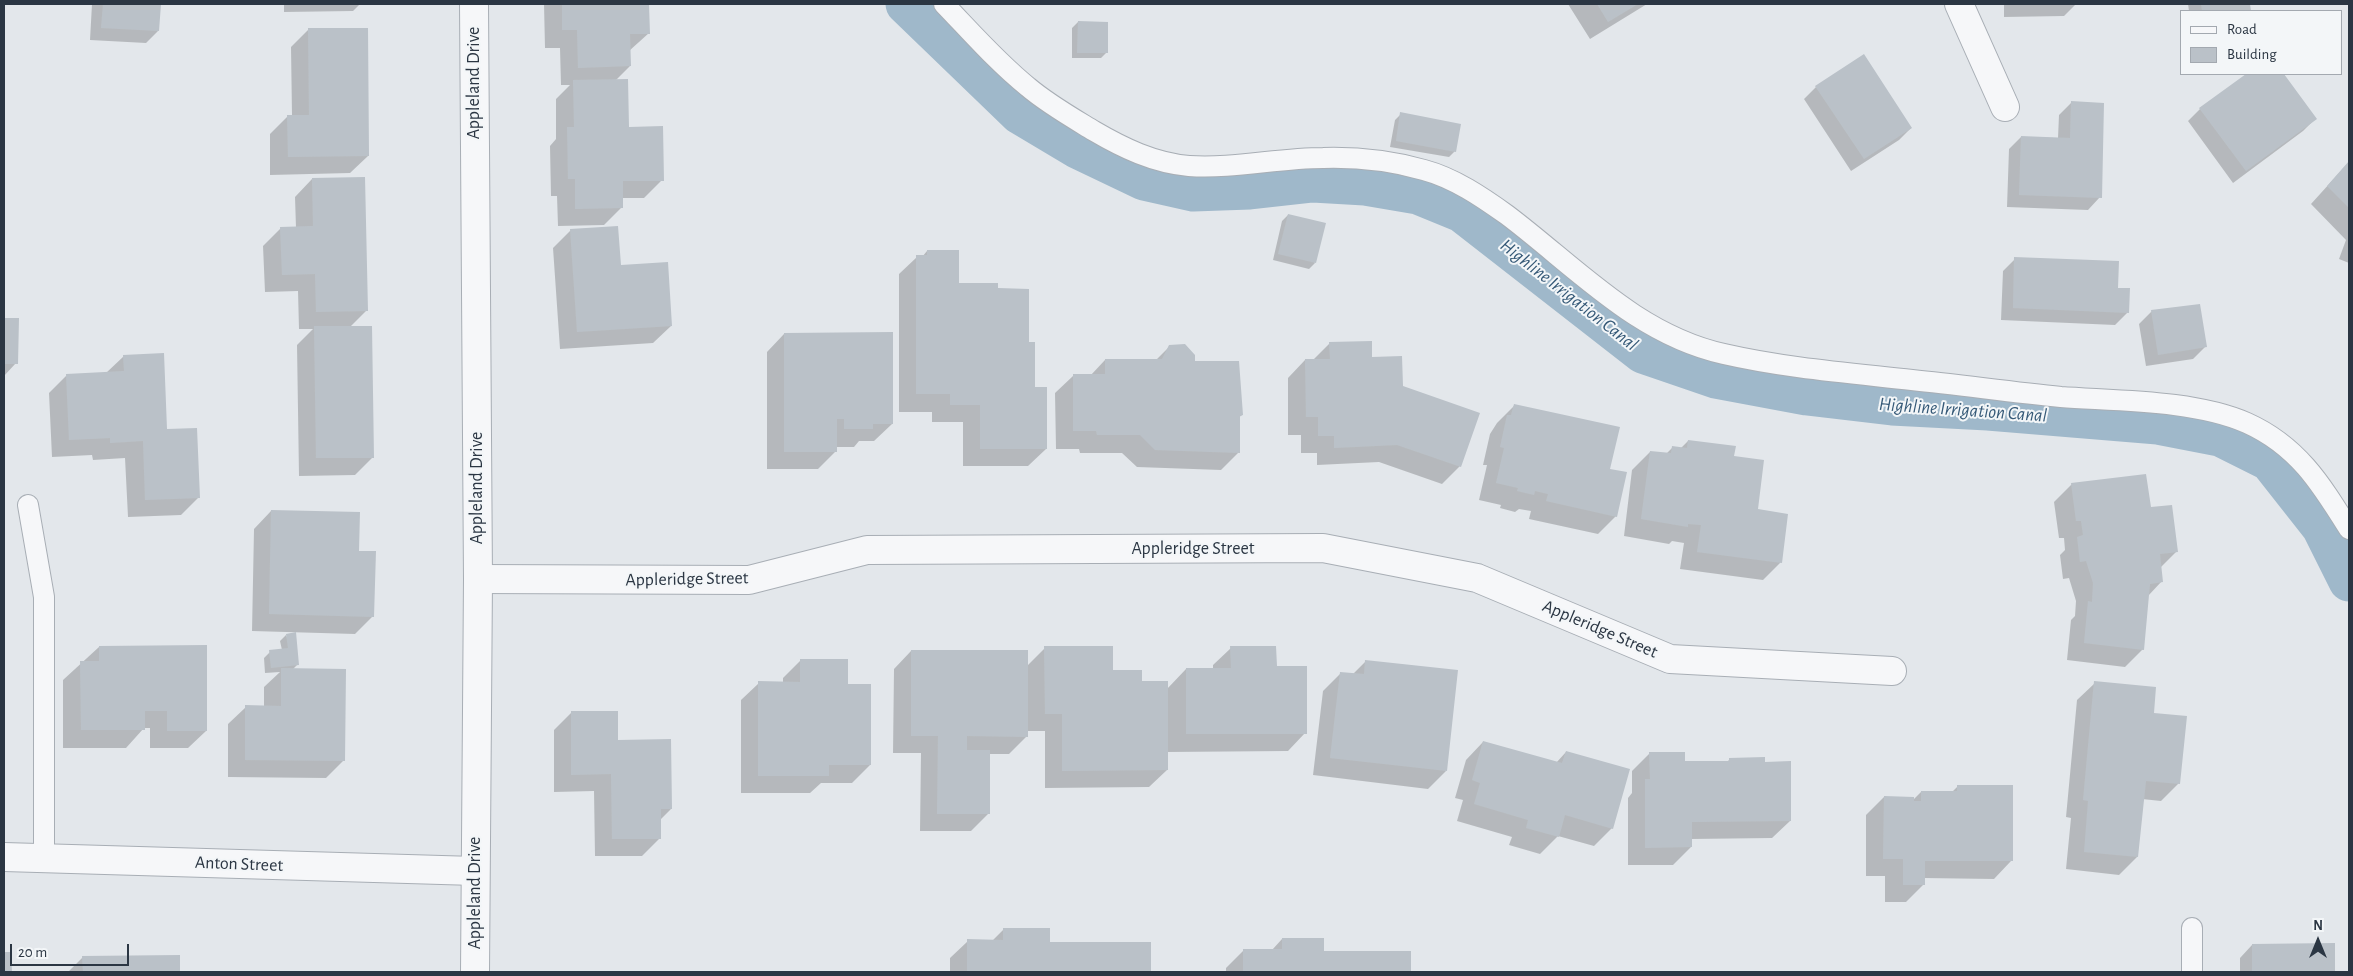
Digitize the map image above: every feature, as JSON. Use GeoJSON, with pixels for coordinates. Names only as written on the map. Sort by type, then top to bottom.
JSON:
{"type":"FeatureCollection","features":[{"type":"Feature","properties":{"kind":"street","name":"Appleland Drive"},"geometry":{"type":"LineString","coordinates":[[474,4],[478,579],[475,972]]}},
{"type":"Feature","properties":{"kind":"street"},"geometry":{"type":"LineString","coordinates":[[1959,4],[2005,106]]}},
{"type":"Feature","properties":{"kind":"street","name":"Appleridge Street"},"geometry":{"type":"LineString","coordinates":[[478,579],[749,580],[867,550],[1323,548],[1477,578],[1670,659],[1892,671]]}},
{"type":"Feature","properties":{"kind":"street","name":"Anton Street"},"geometry":{"type":"LineString","coordinates":[[4,857],[475,871]]}},
{"type":"Feature","properties":{"kind":"lane"},"geometry":{"type":"LineString","coordinates":[[944,4],[993,56],[1052,106],[1105,138],[1157,161],[1190,166],[1216,166],[1325,158],[1379,160],[1446,177],[1497,208],[1630,313],[1660,332],[1690,345],[1726,355],[1862,375],[2050,396],[2143,403],[2221,414],[2248,423],[2273,437],[2294,454],[2314,474],[2349,529]]}},
{"type":"Feature","properties":{"kind":"lane"},"geometry":{"type":"LineString","coordinates":[[28,506],[44,597],[44,858]]}},
{"type":"Feature","properties":{"kind":"lane"},"geometry":{"type":"LineString","coordinates":[[2192,928],[2192,972]]}},
{"type":"Feature","properties":{"kind":"building"},"geometry":{"type":"Polygon","coordinates":[[[103,4],[161,4],[159,31],[101,28],[103,4]]]}},
{"type":"Feature","properties":{"kind":"building"},"geometry":{"type":"Polygon","coordinates":[[[562,4],[649,4],[650,34],[630,34],[631,66],[578,68],[577,30],[562,30],[562,4]]]}},
{"type":"Feature","properties":{"kind":"building"},"geometry":{"type":"Polygon","coordinates":[[[1597,4],[1638,4],[1608,22],[1597,4]]]}},
{"type":"Feature","properties":{"kind":"building"},"geometry":{"type":"Polygon","coordinates":[[[2201,4],[2250,4],[2251,10],[2202,10],[2201,4]]]}},
{"type":"Feature","properties":{"kind":"building"},"geometry":{"type":"Polygon","coordinates":[[[1078,21],[1108,22],[1108,53],[1077,53],[1078,21]]]}},
{"type":"Feature","properties":{"kind":"building"},"geometry":{"type":"Polygon","coordinates":[[[308,28],[368,28],[369,156],[288,157],[287,115],[309,115],[308,28]]]}},
{"type":"Feature","properties":{"kind":"building"},"geometry":{"type":"Polygon","coordinates":[[[1864,54],[1912,128],[1864,159],[1815,86],[1864,54]]]}},
{"type":"Feature","properties":{"kind":"building"},"geometry":{"type":"Polygon","coordinates":[[[2245,75],[2285,75],[2317,119],[2246,171],[2199,108],[2245,75]]]}},
{"type":"Feature","properties":{"kind":"building"},"geometry":{"type":"Polygon","coordinates":[[[628,79],[629,127],[663,126],[664,181],[623,181],[623,208],[575,209],[575,179],[568,179],[567,127],[574,127],[573,80],[628,79]]]}},
{"type":"Feature","properties":{"kind":"building"},"geometry":{"type":"Polygon","coordinates":[[[2071,101],[2104,103],[2102,198],[2019,195],[2021,136],[2070,138],[2071,101]]]}},
{"type":"Feature","properties":{"kind":"building"},"geometry":{"type":"Polygon","coordinates":[[[1400,112],[1461,124],[1456,152],[1396,141],[1400,112]]]}},
{"type":"Feature","properties":{"kind":"building"},"geometry":{"type":"Polygon","coordinates":[[[2349,161],[2349,208],[2327,186],[2349,161]]]}},
{"type":"Feature","properties":{"kind":"building"},"geometry":{"type":"Polygon","coordinates":[[[365,177],[368,311],[316,312],[315,274],[282,275],[280,227],[313,226],[312,178],[365,177]]]}},
{"type":"Feature","properties":{"kind":"building"},"geometry":{"type":"Polygon","coordinates":[[[1288,214],[1326,223],[1316,263],[1278,254],[1288,214]]]}},
{"type":"Feature","properties":{"kind":"building"},"geometry":{"type":"Polygon","coordinates":[[[618,226],[621,265],[668,262],[672,326],[577,332],[570,229],[618,226]]]}},
{"type":"Feature","properties":{"kind":"building"},"geometry":{"type":"Polygon","coordinates":[[[927,250],[959,250],[959,283],[998,283],[998,288],[1029,289],[1029,342],[1035,342],[1035,387],[1047,387],[1047,449],[980,449],[980,405],[950,405],[950,394],[916,394],[916,255],[927,255],[927,250]]]}},
{"type":"Feature","properties":{"kind":"building"},"geometry":{"type":"Polygon","coordinates":[[[2014,257],[2119,261],[2118,288],[2130,288],[2129,313],[2013,308],[2014,257]]]}},
{"type":"Feature","properties":{"kind":"building"},"geometry":{"type":"Polygon","coordinates":[[[2200,304],[2207,347],[2158,355],[2151,310],[2200,304]]]}},
{"type":"Feature","properties":{"kind":"building"},"geometry":{"type":"Polygon","coordinates":[[[4,318],[19,318],[18,364],[4,364],[4,318]]]}},
{"type":"Feature","properties":{"kind":"building"},"geometry":{"type":"Polygon","coordinates":[[[314,326],[372,326],[374,458],[316,458],[314,326]]]}},
{"type":"Feature","properties":{"kind":"building"},"geometry":{"type":"Polygon","coordinates":[[[893,332],[893,424],[873,424],[873,429],[844,429],[844,419],[837,419],[837,452],[784,452],[784,333],[893,332]]]}},
{"type":"Feature","properties":{"kind":"building"},"geometry":{"type":"Polygon","coordinates":[[[1372,341],[1372,357],[1402,356],[1403,386],[1480,413],[1461,467],[1397,445],[1334,448],[1334,436],[1318,436],[1318,417],[1306,417],[1305,359],[1330,359],[1329,342],[1372,341]]]}},
{"type":"Feature","properties":{"kind":"building"},"geometry":{"type":"Polygon","coordinates":[[[1185,344],[1195,355],[1195,361],[1239,361],[1243,415],[1240,416],[1240,453],[1155,450],[1140,435],[1097,435],[1096,431],[1073,431],[1073,374],[1105,374],[1105,359],[1162,359],[1169,345],[1185,344]]]}},
{"type":"Feature","properties":{"kind":"building"},"geometry":{"type":"Polygon","coordinates":[[[164,353],[167,429],[197,428],[200,498],[145,500],[143,441],[110,443],[110,438],[69,440],[66,374],[124,371],[123,355],[164,353]]]}},
{"type":"Feature","properties":{"kind":"building"},"geometry":{"type":"Polygon","coordinates":[[[1514,404],[1620,427],[1610,469],[1627,472],[1617,517],[1546,501],[1548,494],[1535,491],[1534,495],[1517,491],[1518,488],[1496,483],[1504,448],[1500,447],[1507,415],[1511,415],[1514,404]]]}},
{"type":"Feature","properties":{"kind":"building"},"geometry":{"type":"Polygon","coordinates":[[[1688,440],[1736,446],[1734,456],[1764,460],[1758,509],[1788,514],[1782,563],[1697,552],[1701,525],[1688,524],[1688,527],[1641,519],[1650,451],[1671,453],[1672,446],[1687,448],[1688,440]]]}},
{"type":"Feature","properties":{"kind":"building"},"geometry":{"type":"Polygon","coordinates":[[[2146,474],[2151,507],[2172,505],[2178,552],[2160,554],[2163,582],[2150,584],[2144,650],[2084,643],[2088,601],[2092,602],[2093,583],[2086,561],[2080,562],[2077,537],[2083,535],[2081,521],[2076,521],[2071,483],[2146,474]]]}},
{"type":"Feature","properties":{"kind":"building"},"geometry":{"type":"Polygon","coordinates":[[[271,510],[360,512],[359,551],[376,551],[374,617],[269,614],[271,510]]]}},
{"type":"Feature","properties":{"kind":"building"},"geometry":{"type":"Polygon","coordinates":[[[296,632],[299,665],[271,668],[269,650],[288,648],[286,634],[296,632]]]}},
{"type":"Feature","properties":{"kind":"building"},"geometry":{"type":"Polygon","coordinates":[[[207,645],[207,731],[167,731],[167,711],[145,711],[145,730],[81,730],[80,661],[99,661],[99,646],[207,645]]]}},
{"type":"Feature","properties":{"kind":"building"},"geometry":{"type":"Polygon","coordinates":[[[1044,646],[1113,646],[1113,670],[1142,670],[1142,681],[1168,681],[1168,770],[1062,771],[1062,714],[1045,714],[1044,646]]]}},
{"type":"Feature","properties":{"kind":"building"},"geometry":{"type":"Polygon","coordinates":[[[1230,646],[1276,646],[1277,666],[1307,666],[1307,734],[1186,734],[1186,668],[1231,668],[1230,646]]]}},
{"type":"Feature","properties":{"kind":"building"},"geometry":{"type":"Polygon","coordinates":[[[911,650],[1028,650],[1028,737],[967,736],[967,750],[990,750],[990,814],[937,814],[938,736],[911,736],[911,650]]]}},
{"type":"Feature","properties":{"kind":"building"},"geometry":{"type":"Polygon","coordinates":[[[800,659],[848,659],[848,684],[871,684],[871,765],[829,765],[829,776],[758,776],[758,681],[800,682],[800,659]]]}},
{"type":"Feature","properties":{"kind":"building"},"geometry":{"type":"Polygon","coordinates":[[[1365,660],[1458,670],[1447,771],[1330,758],[1340,672],[1364,674],[1365,660]]]}},
{"type":"Feature","properties":{"kind":"building"},"geometry":{"type":"Polygon","coordinates":[[[281,668],[346,669],[345,761],[245,760],[245,705],[281,706],[281,668]]]}},
{"type":"Feature","properties":{"kind":"building"},"geometry":{"type":"Polygon","coordinates":[[[2094,681],[2156,687],[2154,713],[2187,716],[2180,784],[2146,781],[2138,857],[2084,852],[2088,801],[2083,800],[2094,681]]]}},
{"type":"Feature","properties":{"kind":"building"},"geometry":{"type":"Polygon","coordinates":[[[571,711],[618,711],[618,740],[671,739],[672,809],[661,809],[661,839],[612,839],[611,774],[571,775],[571,711]]]}},
{"type":"Feature","properties":{"kind":"building"},"geometry":{"type":"Polygon","coordinates":[[[1483,741],[1562,763],[1566,751],[1630,769],[1613,829],[1565,815],[1559,837],[1526,828],[1528,820],[1474,804],[1480,783],[1472,780],[1483,741]]]}},
{"type":"Feature","properties":{"kind":"building"},"geometry":{"type":"Polygon","coordinates":[[[1649,752],[1685,752],[1685,761],[1729,761],[1729,758],[1765,757],[1765,762],[1791,761],[1791,821],[1692,822],[1692,847],[1645,848],[1645,779],[1650,779],[1649,752]]]}},
{"type":"Feature","properties":{"kind":"building"},"geometry":{"type":"Polygon","coordinates":[[[1957,785],[2013,785],[2013,861],[1925,861],[1925,885],[1903,885],[1903,859],[1883,859],[1884,796],[1914,797],[1914,801],[1921,801],[1921,791],[1957,791],[1957,785]]]}},
{"type":"Feature","properties":{"kind":"building"},"geometry":{"type":"Polygon","coordinates":[[[1003,928],[1050,928],[1050,942],[1151,942],[1151,972],[967,972],[967,939],[1003,940],[1003,928]]]}},
{"type":"Feature","properties":{"kind":"building"},"geometry":{"type":"Polygon","coordinates":[[[1282,938],[1324,938],[1324,951],[1411,951],[1411,972],[1243,972],[1243,949],[1282,949],[1282,938]]]}},
{"type":"Feature","properties":{"kind":"building"},"geometry":{"type":"Polygon","coordinates":[[[2335,943],[2335,972],[2252,972],[2252,944],[2335,943]]]}},
{"type":"Feature","properties":{"kind":"building"},"geometry":{"type":"Polygon","coordinates":[[[4,952],[11,952],[12,972],[4,972],[4,952]]]}},
{"type":"Feature","properties":{"kind":"building"},"geometry":{"type":"Polygon","coordinates":[[[180,955],[180,972],[83,972],[82,956],[180,955]]]}},
{"type":"Feature","properties":{"kind":"waterway","name":"Highline Irrigation Canal"},"geometry":{"type":"LineString","coordinates":[[906,4],[1020,114],[1077,148],[1144,180],[1193,191],[1250,189],[1313,182],[1365,185],[1418,194],[1462,212],[1643,353],[1716,378],[1807,395],[1892,405],[1988,410],[2158,424],[2220,436],[2270,461],[2322,527],[2349,581]]}}]}
